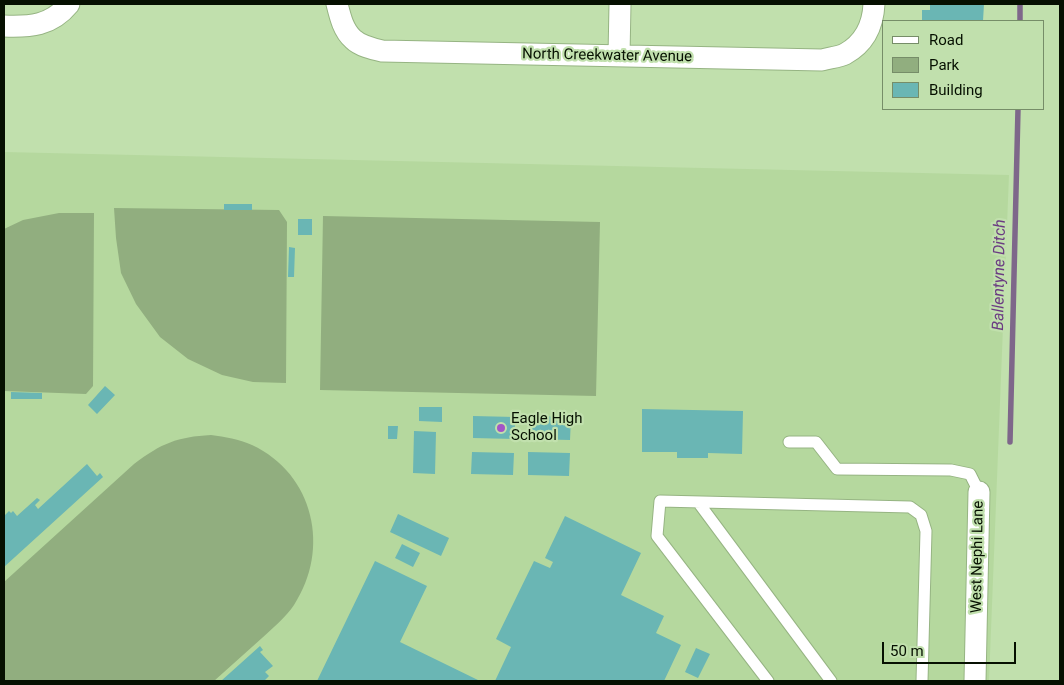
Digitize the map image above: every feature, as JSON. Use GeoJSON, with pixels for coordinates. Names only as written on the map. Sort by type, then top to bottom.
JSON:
{"type":"FeatureCollection","features":[{"type":"Feature","properties":{"kind":"street","name":"North Creekwater Avenue"},"geometry":{"type":"LineString","coordinates":[[337,4],[341,22],[353,40],[367,47],[382,51],[822,60],[844,54],[859,44],[869,30],[874,4]]}},
{"type":"Feature","properties":{"kind":"street"},"geometry":{"type":"LineString","coordinates":[[619,56],[620,4]]}},
{"type":"Feature","properties":{"kind":"street"},"geometry":{"type":"LineString","coordinates":[[4,26],[25,27],[40,24],[55,17],[67,6]]}},
{"type":"Feature","properties":{"kind":"street","name":"West Nephi Lane"},"geometry":{"type":"LineString","coordinates":[[975,681],[979,492]]}},
{"type":"Feature","properties":{"kind":"lane"},"geometry":{"type":"LineString","coordinates":[[789,442],[816,442],[837,469],[951,470],[970,474],[979,492]]}},
{"type":"Feature","properties":{"kind":"lane"},"geometry":{"type":"LineString","coordinates":[[768,681],[656,536],[660,501],[910,507],[921,515],[926,531],[922,681]]}},
{"type":"Feature","properties":{"kind":"lane"},"geometry":{"type":"LineString","coordinates":[[698,502],[831,681]]}},
{"type":"Feature","properties":{"kind":"shaded area","name":"Eagle High School"},"geometry":{"type":"Polygon","coordinates":[[[4,152],[1009,175],[989,681],[4,681],[4,152]]]}},
{"type":"Feature","properties":{"kind":"green space"},"geometry":{"type":"Polygon","coordinates":[[[114,208],[279,210],[287,222],[286,383],[253,382],[222,375],[188,359],[160,337],[136,304],[121,273],[114,208]]]}},
{"type":"Feature","properties":{"kind":"green space"},"geometry":{"type":"Polygon","coordinates":[[[59,213],[94,213],[93,386],[86,394],[4,391],[4,229],[23,220],[59,213]]]}},
{"type":"Feature","properties":{"kind":"green space"},"geometry":{"type":"Polygon","coordinates":[[[323,216],[600,222],[596,396],[320,390],[323,216]]]}},
{"type":"Feature","properties":{"kind":"green space"},"geometry":{"type":"Polygon","coordinates":[[[211,435],[232,438],[247,443],[273,458],[290,474],[302,494],[310,515],[313,537],[312,560],[305,583],[294,605],[287,614],[214,681],[4,681],[4,582],[134,464],[170,442],[189,437],[211,435]]]}},
{"type":"Feature","properties":{"kind":"building"},"geometry":{"type":"Polygon","coordinates":[[[930,4],[984,4],[983,20],[922,20],[922,10],[930,10],[930,4]]]}},
{"type":"Feature","properties":{"kind":"building"},"geometry":{"type":"Polygon","coordinates":[[[224,204],[252,204],[252,210],[224,210],[224,204]]]}},
{"type":"Feature","properties":{"kind":"building"},"geometry":{"type":"Polygon","coordinates":[[[298,219],[312,219],[312,235],[298,235],[298,219]]]}},
{"type":"Feature","properties":{"kind":"building"},"geometry":{"type":"Polygon","coordinates":[[[289,247],[295,248],[294,277],[288,277],[289,247]]]}},
{"type":"Feature","properties":{"kind":"building"},"geometry":{"type":"Polygon","coordinates":[[[105,386],[115,395],[97,414],[88,405],[105,386]]]}},
{"type":"Feature","properties":{"kind":"building"},"geometry":{"type":"Polygon","coordinates":[[[11,392],[42,393],[42,399],[11,399],[11,392]]]}},
{"type":"Feature","properties":{"kind":"building"},"geometry":{"type":"Polygon","coordinates":[[[419,407],[442,407],[442,422],[419,421],[419,407]]]}},
{"type":"Feature","properties":{"kind":"building"},"geometry":{"type":"Polygon","coordinates":[[[642,409],[743,411],[742,454],[708,453],[708,458],[677,458],[677,452],[642,452],[642,409]]]}},
{"type":"Feature","properties":{"kind":"building"},"geometry":{"type":"Polygon","coordinates":[[[473,416],[515,417],[515,439],[473,438],[473,416]]]}},
{"type":"Feature","properties":{"kind":"building"},"geometry":{"type":"Polygon","coordinates":[[[529,416],[571,417],[570,440],[528,439],[529,416]]]}},
{"type":"Feature","properties":{"kind":"building"},"geometry":{"type":"Polygon","coordinates":[[[388,426],[398,426],[397,439],[388,439],[388,426]]]}},
{"type":"Feature","properties":{"kind":"building"},"geometry":{"type":"Polygon","coordinates":[[[414,431],[436,432],[435,474],[413,473],[414,431]]]}},
{"type":"Feature","properties":{"kind":"building"},"geometry":{"type":"Polygon","coordinates":[[[472,452],[514,453],[513,475],[471,474],[472,452]]]}},
{"type":"Feature","properties":{"kind":"building"},"geometry":{"type":"Polygon","coordinates":[[[528,452],[570,453],[569,476],[528,475],[528,452]]]}},
{"type":"Feature","properties":{"kind":"building"},"geometry":{"type":"Polygon","coordinates":[[[87,464],[97,476],[100,473],[103,477],[4,567],[4,516],[9,511],[11,513],[13,511],[17,516],[37,498],[40,500],[35,505],[38,509],[87,464]]]}},
{"type":"Feature","properties":{"kind":"building"},"geometry":{"type":"Polygon","coordinates":[[[398,514],[449,538],[441,556],[390,532],[398,514]]]}},
{"type":"Feature","properties":{"kind":"building"},"geometry":{"type":"Polygon","coordinates":[[[565,516],[641,553],[621,595],[664,616],[656,633],[681,645],[664,681],[495,681],[511,647],[496,639],[534,561],[550,568],[553,562],[545,558],[565,516]]]}},
{"type":"Feature","properties":{"kind":"building"},"geometry":{"type":"Polygon","coordinates":[[[402,544],[420,553],[413,567],[395,558],[402,544]]]}},
{"type":"Feature","properties":{"kind":"building"},"geometry":{"type":"Polygon","coordinates":[[[375,561],[427,586],[400,642],[480,681],[317,681],[375,561]]]}},
{"type":"Feature","properties":{"kind":"building"},"geometry":{"type":"Polygon","coordinates":[[[260,646],[263,650],[260,652],[273,666],[265,672],[269,676],[264,681],[221,681],[260,646]]]}},
{"type":"Feature","properties":{"kind":"building"},"geometry":{"type":"Polygon","coordinates":[[[696,648],[710,654],[698,678],[685,672],[696,648]]]}},
{"type":"Feature","properties":{"kind":"waterway","name":"Ballentyne Ditch"},"geometry":{"type":"LineString","coordinates":[[1020,4],[1020,20]]}},
{"type":"Feature","properties":{"kind":"waterway","name":"Ballentyne Ditch"},"geometry":{"type":"LineString","coordinates":[[1010,442],[1018,110]]}},
{"type":"Feature","properties":{"kind":"place","name":"Eagle High School"},"geometry":{"type":"Point","coordinates":[501,428]}}]}
